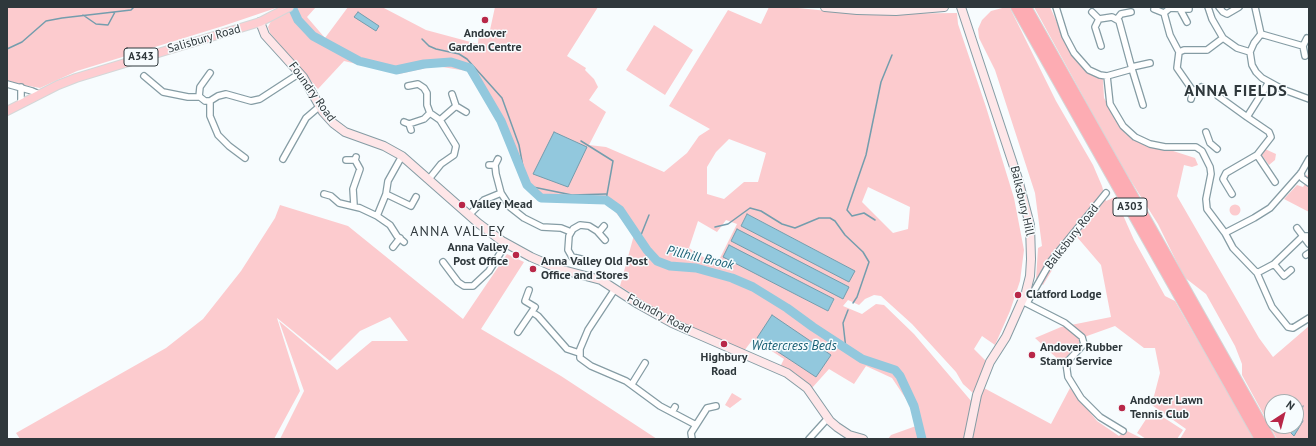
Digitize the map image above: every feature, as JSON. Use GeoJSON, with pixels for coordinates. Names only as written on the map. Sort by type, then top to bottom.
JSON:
{"type":"FeatureCollection","features":[{"type":"Feature","properties":{"kind":"highway","name":"A303"},"geometry":{"type":"LineString","coordinates":[[1016,7],[1247,406]]}},
{"type":"Feature","properties":{"kind":"highway","name":"A303"},"geometry":{"type":"LineString","coordinates":[[1026,7],[1256,422],[1270,439]]}},
{"type":"Feature","properties":{"kind":"highway","name":"A303"},"geometry":{"type":"LineString","coordinates":[[1256,422],[1260,439]]}},
{"type":"Feature","properties":{"kind":"main road","name":"Salisbury Road"},"geometry":{"type":"LineString","coordinates":[[7,111],[64,83],[115,65],[260,22],[289,7]]}},
{"type":"Feature","properties":{"kind":"street"},"geometry":{"type":"LineString","coordinates":[[825,7],[896,11],[944,7]]}},
{"type":"Feature","properties":{"kind":"street","name":"Balksbury Hill"},"geometry":{"type":"LineString","coordinates":[[961,7],[1011,157],[1030,226],[1031,259],[1030,276],[1024,302],[1006,337],[990,362],[977,395],[968,439]]}},
{"type":"Feature","properties":{"kind":"street"},"geometry":{"type":"LineString","coordinates":[[1056,7],[1065,36],[1074,53],[1089,70],[1100,75],[1107,76],[1150,63]]}},
{"type":"Feature","properties":{"kind":"street"},"geometry":{"type":"LineString","coordinates":[[1208,7],[1212,19],[1224,38],[1237,48],[1250,52]]}},
{"type":"Feature","properties":{"kind":"street"},"geometry":{"type":"LineString","coordinates":[[1219,7],[1227,14],[1239,7]]}},
{"type":"Feature","properties":{"kind":"street"},"geometry":{"type":"LineString","coordinates":[[1255,7],[1261,34]]}},
{"type":"Feature","properties":{"kind":"street"},"geometry":{"type":"LineString","coordinates":[[1164,13],[1170,8],[1189,8]]}},
{"type":"Feature","properties":{"kind":"street"},"geometry":{"type":"LineString","coordinates":[[1154,9],[1164,13]]}},
{"type":"Feature","properties":{"kind":"street"},"geometry":{"type":"LineString","coordinates":[[1180,9],[1187,22]]}},
{"type":"Feature","properties":{"kind":"street"},"geometry":{"type":"LineString","coordinates":[[1092,12],[1099,19]]}},
{"type":"Feature","properties":{"kind":"street"},"geometry":{"type":"LineString","coordinates":[[1117,19],[1120,14],[1131,12]]}},
{"type":"Feature","properties":{"kind":"street"},"geometry":{"type":"LineString","coordinates":[[1164,13],[1170,35],[1179,52],[1177,68],[1193,91],[1191,99]]}},
{"type":"Feature","properties":{"kind":"street"},"geometry":{"type":"LineString","coordinates":[[1099,19],[1112,17],[1117,19],[1121,24],[1143,105]]}},
{"type":"Feature","properties":{"kind":"street"},"geometry":{"type":"LineString","coordinates":[[1099,19],[1095,27],[1101,46]]}},
{"type":"Feature","properties":{"kind":"street","name":"Foundry Road"},"geometry":{"type":"LineString","coordinates":[[260,22],[265,34],[300,73],[328,118],[345,132],[384,146],[402,156],[469,215],[506,244],[531,257],[566,271],[601,280],[672,323],[793,376],[810,391],[828,418],[841,430],[863,439]]}},
{"type":"Feature","properties":{"kind":"street"},"geometry":{"type":"LineString","coordinates":[[1261,34],[1303,46]]}},
{"type":"Feature","properties":{"kind":"street"},"geometry":{"type":"LineString","coordinates":[[1261,34],[1254,42],[1250,52],[1250,60],[1253,68],[1269,82],[1287,92],[1309,99]]}},
{"type":"Feature","properties":{"kind":"street"},"geometry":{"type":"LineString","coordinates":[[1179,52],[1184,50],[1207,50],[1224,38]]}},
{"type":"Feature","properties":{"kind":"street"},"geometry":{"type":"LineString","coordinates":[[1305,56],[1303,46],[1307,38]]}},
{"type":"Feature","properties":{"kind":"street"},"geometry":{"type":"LineString","coordinates":[[199,97],[200,87],[210,73]]}},
{"type":"Feature","properties":{"kind":"street"},"geometry":{"type":"LineString","coordinates":[[144,76],[163,92],[188,98],[199,97],[205,101],[210,101],[218,96],[226,94],[251,100],[260,99],[300,73]]}},
{"type":"Feature","properties":{"kind":"street"},"geometry":{"type":"LineString","coordinates":[[1107,76],[1108,93],[1113,111],[1123,126],[1130,133],[1150,144],[1165,147],[1196,147],[1202,151],[1210,167],[1211,174],[1206,199],[1208,208],[1233,248],[1257,272],[1267,299],[1277,314],[1288,326],[1293,328],[1309,318]]}},
{"type":"Feature","properties":{"kind":"street"},"geometry":{"type":"LineString","coordinates":[[408,86],[419,81],[427,92],[427,105],[430,112],[440,120],[454,141],[456,152],[441,164],[429,179]]}},
{"type":"Feature","properties":{"kind":"street"},"geometry":{"type":"LineString","coordinates":[[1247,117],[1269,82]]}},
{"type":"Feature","properties":{"kind":"street"},"geometry":{"type":"LineString","coordinates":[[7,84],[21,87],[39,94]]}},
{"type":"Feature","properties":{"kind":"street"},"geometry":{"type":"LineString","coordinates":[[21,87],[22,103]]}},
{"type":"Feature","properties":{"kind":"street"},"geometry":{"type":"LineString","coordinates":[[1193,91],[1202,87]]}},
{"type":"Feature","properties":{"kind":"street"},"geometry":{"type":"LineString","coordinates":[[452,94],[456,106],[466,112]]}},
{"type":"Feature","properties":{"kind":"street"},"geometry":{"type":"LineString","coordinates":[[1218,96],[1271,134],[1265,146],[1257,155],[1234,167],[1224,175],[1224,179],[1232,194]]}},
{"type":"Feature","properties":{"kind":"street"},"geometry":{"type":"LineString","coordinates":[[210,101],[210,116],[216,130],[226,144],[245,158]]}},
{"type":"Feature","properties":{"kind":"street"},"geometry":{"type":"LineString","coordinates":[[283,159],[306,118],[320,106]]}},
{"type":"Feature","properties":{"kind":"street"},"geometry":{"type":"LineString","coordinates":[[440,120],[456,106]]}},
{"type":"Feature","properties":{"kind":"street"},"geometry":{"type":"LineString","coordinates":[[411,130],[407,123],[421,121],[430,112]]}},
{"type":"Feature","properties":{"kind":"street"},"geometry":{"type":"LineString","coordinates":[[1206,132],[1210,143],[1217,149]]}},
{"type":"Feature","properties":{"kind":"street"},"geometry":{"type":"LineString","coordinates":[[1202,151],[1210,143]]}},
{"type":"Feature","properties":{"kind":"street"},"geometry":{"type":"LineString","coordinates":[[234,160],[239,154]]}},
{"type":"Feature","properties":{"kind":"street"},"geometry":{"type":"LineString","coordinates":[[1257,155],[1275,182]]}},
{"type":"Feature","properties":{"kind":"street"},"geometry":{"type":"LineString","coordinates":[[377,216],[386,194],[388,181],[402,156]]}},
{"type":"Feature","properties":{"kind":"street"},"geometry":{"type":"LineString","coordinates":[[346,160],[356,158],[360,169],[353,189],[354,206]]}},
{"type":"Feature","properties":{"kind":"street"},"geometry":{"type":"LineString","coordinates":[[498,158],[495,165],[501,193],[510,208],[524,218],[542,227],[561,228],[571,232]]}},
{"type":"Feature","properties":{"kind":"street"},"geometry":{"type":"LineString","coordinates":[[1225,233],[1267,211],[1301,173],[1309,159]]}},
{"type":"Feature","properties":{"kind":"street"},"geometry":{"type":"LineString","coordinates":[[489,165],[495,165]]}},
{"type":"Feature","properties":{"kind":"street"},"geometry":{"type":"LineString","coordinates":[[1301,173],[1302,178],[1308,183]]}},
{"type":"Feature","properties":{"kind":"street"},"geometry":{"type":"LineString","coordinates":[[469,215],[484,200],[501,193]]}},
{"type":"Feature","properties":{"kind":"street","name":"Balksbury Road"},"geometry":{"type":"LineString","coordinates":[[1024,302],[1051,261],[1106,193]]}},
{"type":"Feature","properties":{"kind":"street"},"geometry":{"type":"LineString","coordinates":[[324,194],[342,204],[354,206],[377,216],[390,225],[402,240],[394,246]]}},
{"type":"Feature","properties":{"kind":"street"},"geometry":{"type":"LineString","coordinates":[[386,194],[412,208],[416,197]]}},
{"type":"Feature","properties":{"kind":"street"},"geometry":{"type":"LineString","coordinates":[[581,259],[570,258],[568,250],[571,232],[576,227],[582,225],[593,228],[606,240]]}},
{"type":"Feature","properties":{"kind":"street"},"geometry":{"type":"LineString","coordinates":[[599,232],[604,226]]}},
{"type":"Feature","properties":{"kind":"street"},"geometry":{"type":"LineString","coordinates":[[1297,228],[1306,236],[1309,244]]}},
{"type":"Feature","properties":{"kind":"street"},"geometry":{"type":"LineString","coordinates":[[1257,272],[1274,264],[1306,236]]}},
{"type":"Feature","properties":{"kind":"street"},"geometry":{"type":"LineString","coordinates":[[443,262],[444,270],[460,284],[473,286],[489,271],[506,244]]}},
{"type":"Feature","properties":{"kind":"street"},"geometry":{"type":"LineString","coordinates":[[1274,264],[1284,276],[1291,270]]}},
{"type":"Feature","properties":{"kind":"street"},"geometry":{"type":"LineString","coordinates":[[615,289],[590,324],[579,353],[580,358],[591,366],[632,384],[656,403],[673,409],[696,425]]}},
{"type":"Feature","properties":{"kind":"street"},"geometry":{"type":"LineString","coordinates":[[518,332],[535,307],[526,301],[529,290]]}},
{"type":"Feature","properties":{"kind":"street"},"geometry":{"type":"LineString","coordinates":[[1024,302],[1065,323],[1082,337],[1084,344],[1066,363],[1068,377],[1081,398],[1100,418],[1123,431]]}},
{"type":"Feature","properties":{"kind":"street"},"geometry":{"type":"LineString","coordinates":[[532,312],[538,316],[566,349],[579,353]]}},
{"type":"Feature","properties":{"kind":"street"},"geometry":{"type":"LineString","coordinates":[[632,384],[644,370],[645,362]]}},
{"type":"Feature","properties":{"kind":"street"},"geometry":{"type":"LineString","coordinates":[[692,439],[691,433],[707,408],[716,406]]}},
{"type":"Feature","properties":{"kind":"street"},"geometry":{"type":"LineString","coordinates":[[809,439],[828,418]]}},
{"type":"Feature","properties":{"kind":"shaded area"},"geometry":{"type":"Polygon","coordinates":[[[7,7],[279,7],[77,71],[40,88],[7,82],[7,7]]]}},
{"type":"Feature","properties":{"kind":"shaded area"},"geometry":{"type":"Polygon","coordinates":[[[293,7],[316,7],[307,17],[325,38],[348,7],[382,7],[426,30],[478,44],[479,31],[490,30],[495,7],[598,7],[567,56],[586,68],[585,70],[594,79],[598,87],[589,100],[606,112],[589,145],[606,147],[664,172],[687,153],[699,136],[710,129],[669,106],[728,10],[761,24],[769,7],[788,7],[858,14],[957,13],[958,24],[986,107],[1014,198],[1024,250],[1020,281],[1010,311],[995,345],[982,336],[974,349],[986,361],[973,393],[963,384],[956,372],[912,324],[881,296],[874,295],[865,299],[859,305],[848,300],[843,306],[862,314],[876,304],[884,305],[914,334],[972,402],[964,439],[888,439],[891,435],[916,426],[912,408],[892,378],[866,366],[854,384],[829,369],[812,388],[795,373],[780,367],[784,359],[753,339],[744,351],[668,317],[620,286],[634,235],[608,203],[541,199],[527,185],[499,124],[467,71],[436,66],[399,74],[344,61],[318,89],[270,33],[268,27],[271,21],[293,7]],[[729,139],[716,152],[707,167],[707,194],[724,199],[744,182],[758,182],[766,153],[729,139]],[[868,187],[862,202],[893,233],[908,229],[910,207],[868,187]],[[747,214],[741,226],[855,271],[747,214]],[[726,220],[717,232],[698,221],[689,248],[711,262],[720,258],[737,224],[726,220]],[[723,256],[828,311],[834,300],[723,256]]]}},
{"type":"Feature","properties":{"kind":"shaded area"},"geometry":{"type":"Polygon","coordinates":[[[1006,7],[1010,8],[1056,101],[1093,165],[1102,186],[1106,201],[1115,197],[1134,240],[1165,296],[1175,301],[1255,439],[1180,439],[1186,429],[1149,403],[1154,396],[1160,373],[1155,348],[1144,348],[1115,326],[1087,336],[1062,363],[1035,338],[1061,327],[1111,317],[1101,265],[1077,237],[1060,257],[1043,285],[1036,280],[1038,248],[1042,246],[1035,193],[995,70],[979,38],[978,29],[982,20],[991,11],[1006,7]]]}},
{"type":"Feature","properties":{"kind":"shaded area"},"geometry":{"type":"Polygon","coordinates":[[[1034,7],[1050,7],[1069,49],[1090,74],[1103,79],[1104,98],[1126,134],[1149,147],[1170,150],[1195,158],[1198,165],[1192,167],[1184,165],[1177,196],[1259,338],[1273,357],[1309,326],[1309,439],[1277,439],[1274,434],[1304,434],[1304,394],[1264,394],[1264,415],[1242,375],[1242,364],[1235,346],[1206,294],[1184,277],[1158,224],[1119,162],[1034,7]]]}},
{"type":"Feature","properties":{"kind":"shaded area"},"geometry":{"type":"Polygon","coordinates":[[[654,25],[693,50],[665,95],[626,70],[654,25]]]}},
{"type":"Feature","properties":{"kind":"shaded area"},"geometry":{"type":"Polygon","coordinates":[[[1265,149],[1276,154],[1275,160],[1269,165],[1261,154],[1265,149]]]}},
{"type":"Feature","properties":{"kind":"shaded area"},"geometry":{"type":"Polygon","coordinates":[[[1305,175],[1309,176],[1309,212],[1284,199],[1297,185],[1303,187],[1307,181],[1303,177],[1305,175]]]}},
{"type":"Feature","properties":{"kind":"shaded area"},"geometry":{"type":"Polygon","coordinates":[[[1235,204],[1239,206],[1241,210],[1239,214],[1235,216],[1231,214],[1229,210],[1231,206],[1235,204]]]}},
{"type":"Feature","properties":{"kind":"shaded area"},"geometry":{"type":"Polygon","coordinates":[[[280,205],[348,226],[463,319],[507,254],[524,262],[481,329],[561,376],[657,439],[280,439],[304,391],[279,321],[337,370],[372,341],[408,341],[390,317],[360,331],[330,361],[277,318],[300,391],[274,439],[20,439],[16,433],[166,348],[203,319],[241,271],[275,218],[280,205]]]}},
{"type":"Feature","properties":{"kind":"shaded area"},"geometry":{"type":"Polygon","coordinates":[[[984,388],[1051,424],[1070,388],[1097,421],[1119,436],[1125,430],[1143,439],[970,439],[980,397],[984,388]]]}},
{"type":"Feature","properties":{"kind":"shaded area"},"geometry":{"type":"Polygon","coordinates":[[[732,393],[742,399],[730,408],[725,405],[732,393]]]}},
{"type":"Feature","properties":{"kind":"shaded area"},"geometry":{"type":"Polygon","coordinates":[[[1152,410],[1183,430],[1177,439],[1146,439],[1137,433],[1152,410]]]}},
{"type":"Feature","properties":{"kind":"water"},"geometry":{"type":"Polygon","coordinates":[[[358,12],[379,26],[376,31],[354,17],[358,12]]]}},
{"type":"Feature","properties":{"kind":"water"},"geometry":{"type":"Polygon","coordinates":[[[554,132],[587,147],[568,187],[533,174],[554,132]]]}},
{"type":"Feature","properties":{"kind":"water"},"geometry":{"type":"Polygon","coordinates":[[[747,214],[855,271],[849,282],[741,226],[747,214]]]}},
{"type":"Feature","properties":{"kind":"water"},"geometry":{"type":"Polygon","coordinates":[[[737,229],[849,287],[843,299],[731,241],[737,229]]]}},
{"type":"Feature","properties":{"kind":"water","name":"Watercress Beds"},"geometry":{"type":"Polygon","coordinates":[[[729,245],[834,299],[828,311],[723,257],[729,245]]]}},
{"type":"Feature","properties":{"kind":"water","name":"Watercress Beds"},"geometry":{"type":"Polygon","coordinates":[[[772,315],[831,355],[816,377],[757,338],[772,315]]]}},
{"type":"Feature","properties":{"kind":"waterway","name":"Pillhill Brook"},"geometry":{"type":"LineString","coordinates":[[7,49],[22,42],[46,21],[131,10],[134,7]]}},
{"type":"Feature","properties":{"kind":"waterway","name":"Pillhill Brook"},"geometry":{"type":"LineString","coordinates":[[292,7],[298,20],[313,36],[359,61],[396,70],[424,64],[451,62],[470,68],[501,121],[527,185],[541,198],[606,200],[620,210],[647,250],[657,261],[670,266],[696,268],[732,278],[753,287],[787,308],[862,359],[895,370],[900,376],[914,406],[922,439]]}},
{"type":"Feature","properties":{"kind":"waterway"},"geometry":{"type":"LineString","coordinates":[[83,15],[96,24],[108,25],[115,12]]}},
{"type":"Feature","properties":{"kind":"waterway"},"geometry":{"type":"LineString","coordinates":[[422,39],[429,46],[459,54],[467,59],[502,98],[519,145],[525,178],[529,184],[533,187],[572,195],[606,194]]}},
{"type":"Feature","properties":{"kind":"waterway"},"geometry":{"type":"LineString","coordinates":[[875,220],[864,213],[852,216],[847,210],[866,155],[881,82],[892,55]]}},
{"type":"Feature","properties":{"kind":"waterway"},"geometry":{"type":"LineString","coordinates":[[581,141],[613,161],[606,200]]}},
{"type":"Feature","properties":{"kind":"waterway"},"geometry":{"type":"LineString","coordinates":[[715,227],[728,224],[750,208],[761,211],[782,224],[795,228],[819,218],[830,218],[835,221],[845,235],[863,252],[869,262],[857,297],[853,303]]}},
{"type":"Feature","properties":{"kind":"waterway"},"geometry":{"type":"LineString","coordinates":[[639,240],[649,215]]}},
{"type":"Feature","properties":{"kind":"waterway"},"geometry":{"type":"LineString","coordinates":[[846,349],[843,323],[848,310]]}},
{"type":"Feature","properties":{"kind":"place","name":"Andover Garden Centre"},"geometry":{"type":"Point","coordinates":[485,20]}},
{"type":"Feature","properties":{"kind":"place","name":"Valley Mead"},"geometry":{"type":"Point","coordinates":[462,205]}},
{"type":"Feature","properties":{"kind":"place","name":"Anna Valley Post Office"},"geometry":{"type":"Point","coordinates":[516,255]}},
{"type":"Feature","properties":{"kind":"place","name":"Anna Valley Old Post Office and Stores"},"geometry":{"type":"Point","coordinates":[533,269]}},
{"type":"Feature","properties":{"kind":"place","name":"Clatford Lodge"},"geometry":{"type":"Point","coordinates":[1018,295]}},
{"type":"Feature","properties":{"kind":"place","name":"Highbury Road"},"geometry":{"type":"Point","coordinates":[724,344]}},
{"type":"Feature","properties":{"kind":"place","name":"Andover Rubber Stamp Service"},"geometry":{"type":"Point","coordinates":[1032,355]}},
{"type":"Feature","properties":{"kind":"place","name":"Andover Lawn Tennis Club"},"geometry":{"type":"Point","coordinates":[1122,408]}},
{"type":"Feature","properties":{"kind":"district","name":"ANNA FIELDS"},"geometry":{"type":"Point","coordinates":[1236,91]}},
{"type":"Feature","properties":{"kind":"district","name":"ANNA VALLEY"},"geometry":{"type":"Point","coordinates":[458,232]}}]}
